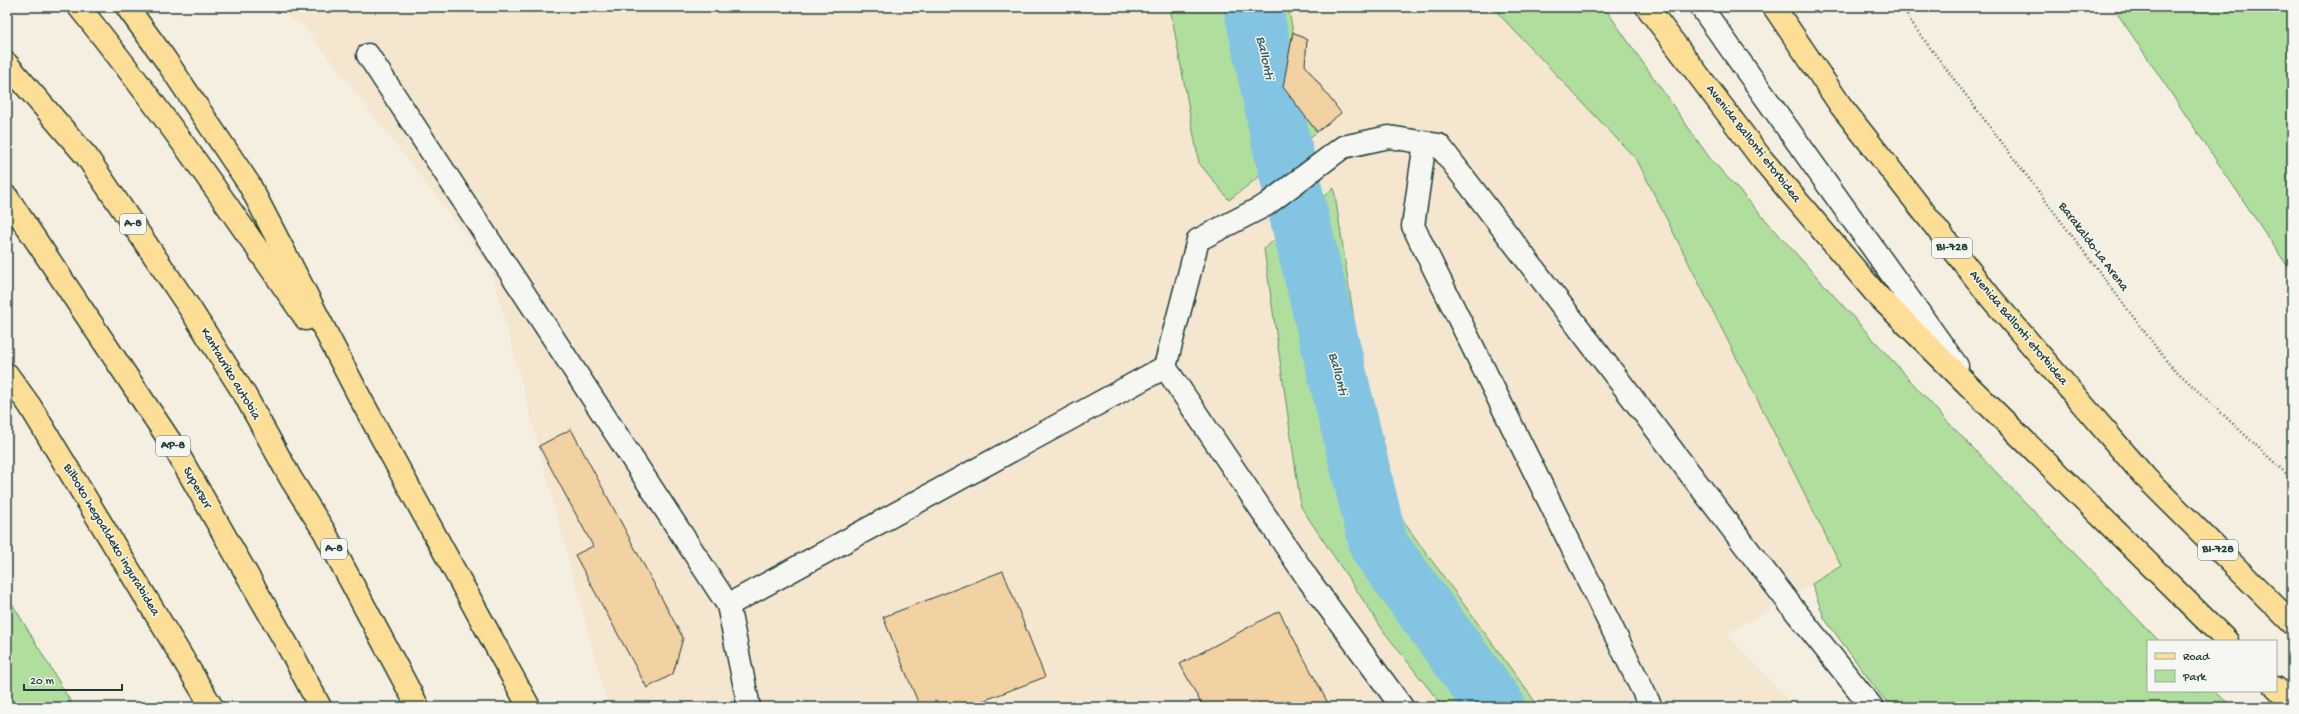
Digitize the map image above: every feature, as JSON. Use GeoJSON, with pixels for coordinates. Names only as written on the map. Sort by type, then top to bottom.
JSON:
{"type":"FeatureCollection","features":[{"type":"Feature","properties":{"kind":"main road"},"geometry":{"type":"LineString","coordinates":[[79,7],[117,54],[201,167],[359,396]]}},
{"type":"Feature","properties":{"kind":"main road"},"geometry":{"type":"LineString","coordinates":[[127,7],[165,59],[249,184],[359,396],[529,707]]}},
{"type":"Feature","properties":{"kind":"main road","name":"Avenida Ballonti etorbidea"},"geometry":{"type":"LineString","coordinates":[[1647,7],[1761,158],[1877,295],[2226,640]]}},
{"type":"Feature","properties":{"kind":"main road","name":"Avenida Ballonti etorbidea"},"geometry":{"type":"LineString","coordinates":[[1774,7],[1841,106],[1991,298],[2145,477],[2292,623]]}},
{"type":"Feature","properties":{"kind":"main road","name":"Kantauriko autobia"},"geometry":{"type":"LineString","coordinates":[[7,64],[87,157],[189,306],[245,395],[290,479],[324,531],[418,707]]}},
{"type":"Feature","properties":{"kind":"main road","name":"Supersur"},"geometry":{"type":"LineString","coordinates":[[7,197],[174,447],[290,648],[320,707]]}},
{"type":"Feature","properties":{"kind":"main road","name":"Bilboko hegoaldeko ingurabidea"},"geometry":{"type":"LineString","coordinates":[[7,374],[34,413],[212,707]]}},
{"type":"Feature","properties":{"kind":"main road"},"geometry":{"type":"LineString","coordinates":[[2277,689],[2292,703]]}},
{"type":"Feature","properties":{"kind":"street","name":"Avenida Ballonti etorbidea"},"geometry":{"type":"LineString","coordinates":[[1701,7],[1980,398]]}},
{"type":"Feature","properties":{"kind":"street"},"geometry":{"type":"LineString","coordinates":[[368,55],[728,605],[749,707]]}},
{"type":"Feature","properties":{"kind":"street"},"geometry":{"type":"LineString","coordinates":[[728,605],[1165,367],[1198,240],[1266,205],[1343,147],[1388,136],[1439,145],[1792,607],[1872,707]]}},
{"type":"Feature","properties":{"kind":"street"},"geometry":{"type":"LineString","coordinates":[[1425,142],[1413,226],[1651,707]]}},
{"type":"Feature","properties":{"kind":"street"},"geometry":{"type":"LineString","coordinates":[[1165,367],[1308,579],[1402,707]]}},
{"type":"Feature","properties":{"kind":"path","name":"Barakaldo-La Arena"},"geometry":{"type":"LineString","coordinates":[[1904,7],[1910,21],[2168,363],[2292,478]]}},
{"type":"Feature","properties":{"kind":"shaded area"},"geometry":{"type":"Polygon","coordinates":[[[273,7],[1492,7],[1637,160],[1842,567],[1727,634],[1795,707],[608,707],[491,268],[304,26],[273,7]]]}},
{"type":"Feature","properties":{"kind":"green space"},"geometry":{"type":"Polygon","coordinates":[[[1170,7],[1288,7],[1293,32],[1283,87],[1317,132],[1229,200],[1199,163],[1170,7]]]}},
{"type":"Feature","properties":{"kind":"green space"},"geometry":{"type":"Polygon","coordinates":[[[1492,7],[1604,7],[1709,157],[1945,419],[2158,640],[2147,640],[2147,692],[2214,692],[2233,707],[1895,707],[1882,697],[1824,618],[1812,584],[1841,566],[1637,160],[1492,7]]]}},
{"type":"Feature","properties":{"kind":"green space"},"geometry":{"type":"Polygon","coordinates":[[[2113,7],[2292,7],[2292,273],[2113,7]]]}},
{"type":"Feature","properties":{"kind":"green space"},"geometry":{"type":"Polygon","coordinates":[[[1334,188],[1370,426],[1385,490],[1408,528],[1539,707],[1443,707],[1385,633],[1301,507],[1264,249],[1334,188]]]}},
{"type":"Feature","properties":{"kind":"green space"},"geometry":{"type":"Polygon","coordinates":[[[7,595],[74,707],[7,707],[7,595]]]}},
{"type":"Feature","properties":{"kind":"building"},"geometry":{"type":"Polygon","coordinates":[[[1293,32],[1307,40],[1305,65],[1341,113],[1317,132],[1283,87],[1293,32]]]}},
{"type":"Feature","properties":{"kind":"building"},"geometry":{"type":"Polygon","coordinates":[[[571,429],[683,638],[673,674],[647,688],[575,555],[593,546],[539,446],[571,429]]]}},
{"type":"Feature","properties":{"kind":"building"},"geometry":{"type":"Polygon","coordinates":[[[1003,571],[1045,677],[967,707],[920,707],[883,617],[1003,571]]]}},
{"type":"Feature","properties":{"kind":"building"},"geometry":{"type":"Polygon","coordinates":[[[1279,611],[1330,707],[1203,707],[1180,664],[1279,611]]]}},
{"type":"Feature","properties":{"kind":"waterway","name":"Ballonti"},"geometry":{"type":"LineString","coordinates":[[1253,7],[1282,146],[1379,546],[1496,707]]}}]}
